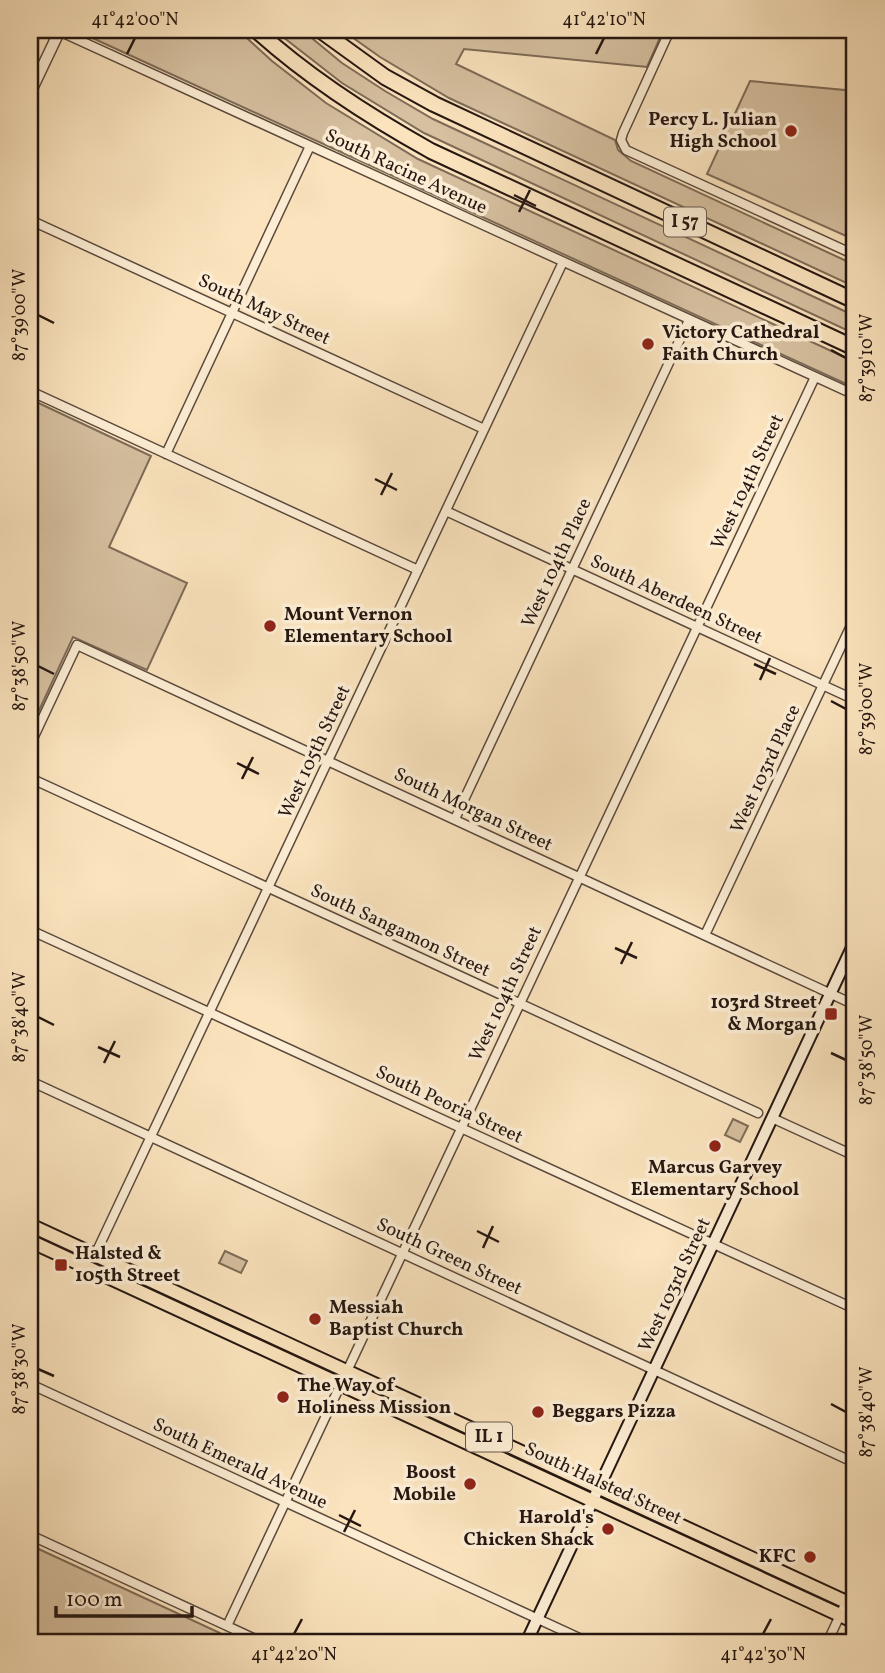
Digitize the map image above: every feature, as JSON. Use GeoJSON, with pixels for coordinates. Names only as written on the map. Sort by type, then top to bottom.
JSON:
{"type":"FeatureCollection","features":[{"type":"Feature","properties":{"kind":"highway","name":"I 57"},"geometry":{"type":"LineString","coordinates":[[256,30],[339,96],[431,151],[855,348]]}},
{"type":"Feature","properties":{"kind":"highway","name":"I 57"},"geometry":{"type":"LineString","coordinates":[[320,30],[385,76],[434,104],[855,301]]}},
{"type":"Feature","properties":{"kind":"main road","name":"West 103rd Street"},"geometry":{"type":"LineString","coordinates":[[526,1643],[855,941]]}},
{"type":"Feature","properties":{"kind":"main road","name":"South Halsted Street"},"geometry":{"type":"LineString","coordinates":[[30,1226],[851,1604]]}},
{"type":"Feature","properties":{"kind":"main road","name":"South Halsted Street"},"geometry":{"type":"LineString","coordinates":[[30,1241],[855,1622]]}},
{"type":"Feature","properties":{"kind":"main road"},"geometry":{"type":"LineString","coordinates":[[89,1268],[95,1255]]}},
{"type":"Feature","properties":{"kind":"street"},"geometry":{"type":"LineString","coordinates":[[30,93],[59,30]]}},
{"type":"Feature","properties":{"kind":"street","name":"South Racine Avenue"},"geometry":{"type":"LineString","coordinates":[[59,30],[855,395]]}},
{"type":"Feature","properties":{"kind":"street"},"geometry":{"type":"LineString","coordinates":[[670,30],[623,134],[623,146],[631,154],[855,256]]}},
{"type":"Feature","properties":{"kind":"street"},"geometry":{"type":"LineString","coordinates":[[166,454],[310,146]]}},
{"type":"Feature","properties":{"kind":"street","name":"South May Street"},"geometry":{"type":"LineString","coordinates":[[30,220],[484,429]]}},
{"type":"Feature","properties":{"kind":"street","name":"West 105th Street"},"geometry":{"type":"LineString","coordinates":[[95,1255],[563,262]]}},
{"type":"Feature","properties":{"kind":"street","name":"West 104th Place"},"geometry":{"type":"LineString","coordinates":[[455,820],[689,320]]}},
{"type":"Feature","properties":{"kind":"street","name":"West 104th Street"},"geometry":{"type":"LineString","coordinates":[[227,1626],[815,377]]}},
{"type":"Feature","properties":{"kind":"street"},"geometry":{"type":"LineString","coordinates":[[30,391],[418,570]]}},
{"type":"Feature","properties":{"kind":"street","name":"South Aberdeen Street"},"geometry":{"type":"LineString","coordinates":[[446,511],[855,700]]}},
{"type":"Feature","properties":{"kind":"street","name":"West 103rd Place"},"geometry":{"type":"LineString","coordinates":[[705,935],[855,617]]}},
{"type":"Feature","properties":{"kind":"street","name":"South Morgan Street"},"geometry":{"type":"LineString","coordinates":[[30,746],[77,645],[855,1005]]}},
{"type":"Feature","properties":{"kind":"street","name":"South Sangamon Street"},"geometry":{"type":"LineString","coordinates":[[30,778],[758,1113]]}},
{"type":"Feature","properties":{"kind":"street","name":"South Peoria Street"},"geometry":{"type":"LineString","coordinates":[[30,930],[855,1308]]}},
{"type":"Feature","properties":{"kind":"street","name":"South Green Street"},"geometry":{"type":"LineString","coordinates":[[30,1081],[855,1463]]}},
{"type":"Feature","properties":{"kind":"street"},"geometry":{"type":"LineString","coordinates":[[772,1118],[855,1156]]}},
{"type":"Feature","properties":{"kind":"street","name":"South Emerald Avenue"},"geometry":{"type":"LineString","coordinates":[[30,1384],[590,1643]]}},
{"type":"Feature","properties":{"kind":"street"},"geometry":{"type":"LineString","coordinates":[[30,1535],[264,1643]]}},
{"type":"Feature","properties":{"kind":"street"},"geometry":{"type":"LineString","coordinates":[[827,1643],[840,1615],[851,1604],[855,1583]]}},
{"type":"Feature","properties":{"kind":"shaded area"},"geometry":{"type":"Polygon","coordinates":[[[75,30],[238,30],[272,61],[326,103],[418,159],[855,362],[855,388],[75,30]]]}},
{"type":"Feature","properties":{"kind":"shaded area"},"geometry":{"type":"Polygon","coordinates":[[[274,30],[302,30],[342,63],[433,119],[855,316],[855,334],[424,133],[342,83],[274,30]]]}},
{"type":"Feature","properties":{"kind":"shaded area"},"geometry":{"type":"Polygon","coordinates":[[[342,30],[663,31],[647,67],[464,49],[456,64],[615,140],[618,150],[631,161],[855,265],[855,287],[449,98],[380,57],[342,30]]]}},
{"type":"Feature","properties":{"kind":"shaded area","name":"Percy L. Julian High School"},"geometry":{"type":"Polygon","coordinates":[[[750,81],[855,91],[855,240],[707,174],[750,81]]]}},
{"type":"Feature","properties":{"kind":"shaded area"},"geometry":{"type":"Polygon","coordinates":[[[30,399],[151,456],[109,547],[187,583],[147,670],[73,637],[30,730],[30,399]]]}},
{"type":"Feature","properties":{"kind":"shaded area"},"geometry":{"type":"Polygon","coordinates":[[[733,1119],[748,1126],[740,1142],[725,1135],[733,1119]]]}},
{"type":"Feature","properties":{"kind":"shaded area"},"geometry":{"type":"Polygon","coordinates":[[[225,1251],[247,1261],[241,1273],[219,1263],[225,1251]]]}},
{"type":"Feature","properties":{"kind":"shaded area"},"geometry":{"type":"Polygon","coordinates":[[[30,1545],[220,1633],[216,1643],[30,1643],[30,1545]]]}},
{"type":"Feature","properties":{"kind":"place","name":"Percy L. Julian High School"},"geometry":{"type":"Point","coordinates":[791,131]}},
{"type":"Feature","properties":{"kind":"place","name":"Victory Cathedral Faith Church"},"geometry":{"type":"Point","coordinates":[648,344]}},
{"type":"Feature","properties":{"kind":"place","name":"Mount Vernon Elementary School"},"geometry":{"type":"Point","coordinates":[270,626]}},
{"type":"Feature","properties":{"kind":"place","name":"103rd Street & Morgan"},"geometry":{"type":"Point","coordinates":[831,1014]}},
{"type":"Feature","properties":{"kind":"place","name":"Marcus Garvey Elementary School"},"geometry":{"type":"Point","coordinates":[715,1146]}},
{"type":"Feature","properties":{"kind":"place","name":"Halsted & 105th Street"},"geometry":{"type":"Point","coordinates":[61,1265]}},
{"type":"Feature","properties":{"kind":"place","name":"Messiah Baptist Church"},"geometry":{"type":"Point","coordinates":[315,1319]}},
{"type":"Feature","properties":{"kind":"place","name":"The Way of Holiness Mission"},"geometry":{"type":"Point","coordinates":[283,1397]}},
{"type":"Feature","properties":{"kind":"place","name":"Beggars Pizza"},"geometry":{"type":"Point","coordinates":[538,1412]}},
{"type":"Feature","properties":{"kind":"place","name":"Boost Mobile"},"geometry":{"type":"Point","coordinates":[470,1484]}},
{"type":"Feature","properties":{"kind":"place","name":"Harold's Chicken Shack"},"geometry":{"type":"Point","coordinates":[608,1529]}},
{"type":"Feature","properties":{"kind":"place","name":"KFC"},"geometry":{"type":"Point","coordinates":[810,1557]}}]}
